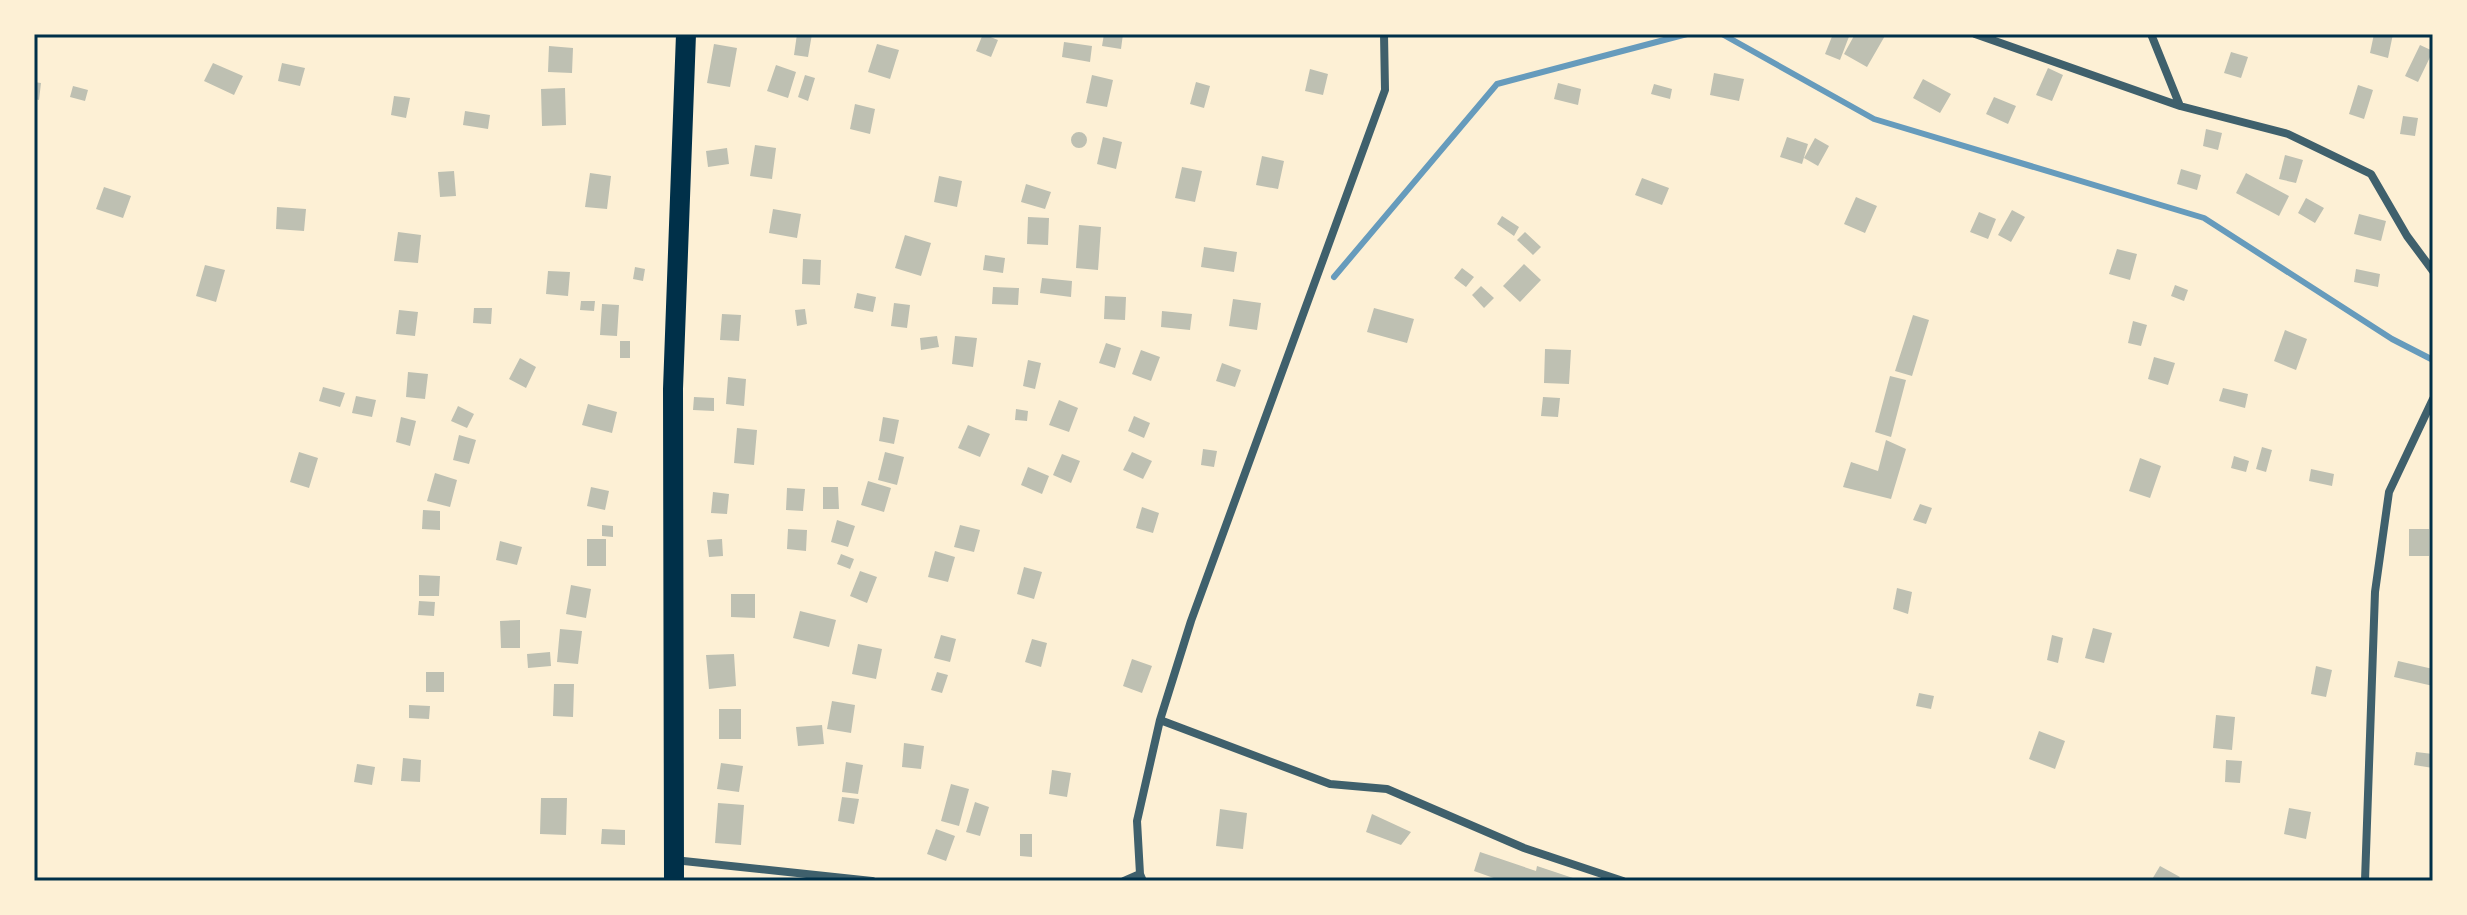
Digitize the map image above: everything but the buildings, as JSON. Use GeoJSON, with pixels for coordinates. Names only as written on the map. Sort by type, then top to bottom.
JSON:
{"type":"FeatureCollection","features":[{"type":"Feature","properties":{"kind":"main road"},"geometry":{"type":"LineString","coordinates":[[674,881],[673,389],[686,34]]}},
{"type":"Feature","properties":{"kind":"street"},"geometry":{"type":"LineString","coordinates":[[1124,881],[1142,878],[1137,821],[1160,720],[1191,621],[1385,90],[1384,34]]}},
{"type":"Feature","properties":{"kind":"street"},"geometry":{"type":"LineString","coordinates":[[1975,34],[2180,106],[2288,134],[2371,174],[2407,236],[2433,271]]}},
{"type":"Feature","properties":{"kind":"street"},"geometry":{"type":"LineString","coordinates":[[2151,34],[2180,106]]}},
{"type":"Feature","properties":{"kind":"street"},"geometry":{"type":"LineString","coordinates":[[2365,881],[2375,592],[2389,492],[2433,399]]}},
{"type":"Feature","properties":{"kind":"street"},"geometry":{"type":"LineString","coordinates":[[1160,720],[1330,784],[1387,789],[1524,848],[1623,881]]}},
{"type":"Feature","properties":{"kind":"street"},"geometry":{"type":"LineString","coordinates":[[673,860],[872,881]]}},
{"type":"Feature","properties":{"kind":"waterway"},"geometry":{"type":"LineString","coordinates":[[1334,277],[1497,84],[1687,34]]}},
{"type":"Feature","properties":{"kind":"waterway"},"geometry":{"type":"LineString","coordinates":[[1722,34],[1874,119],[2204,218],[2392,339],[2433,360]]}}]}
